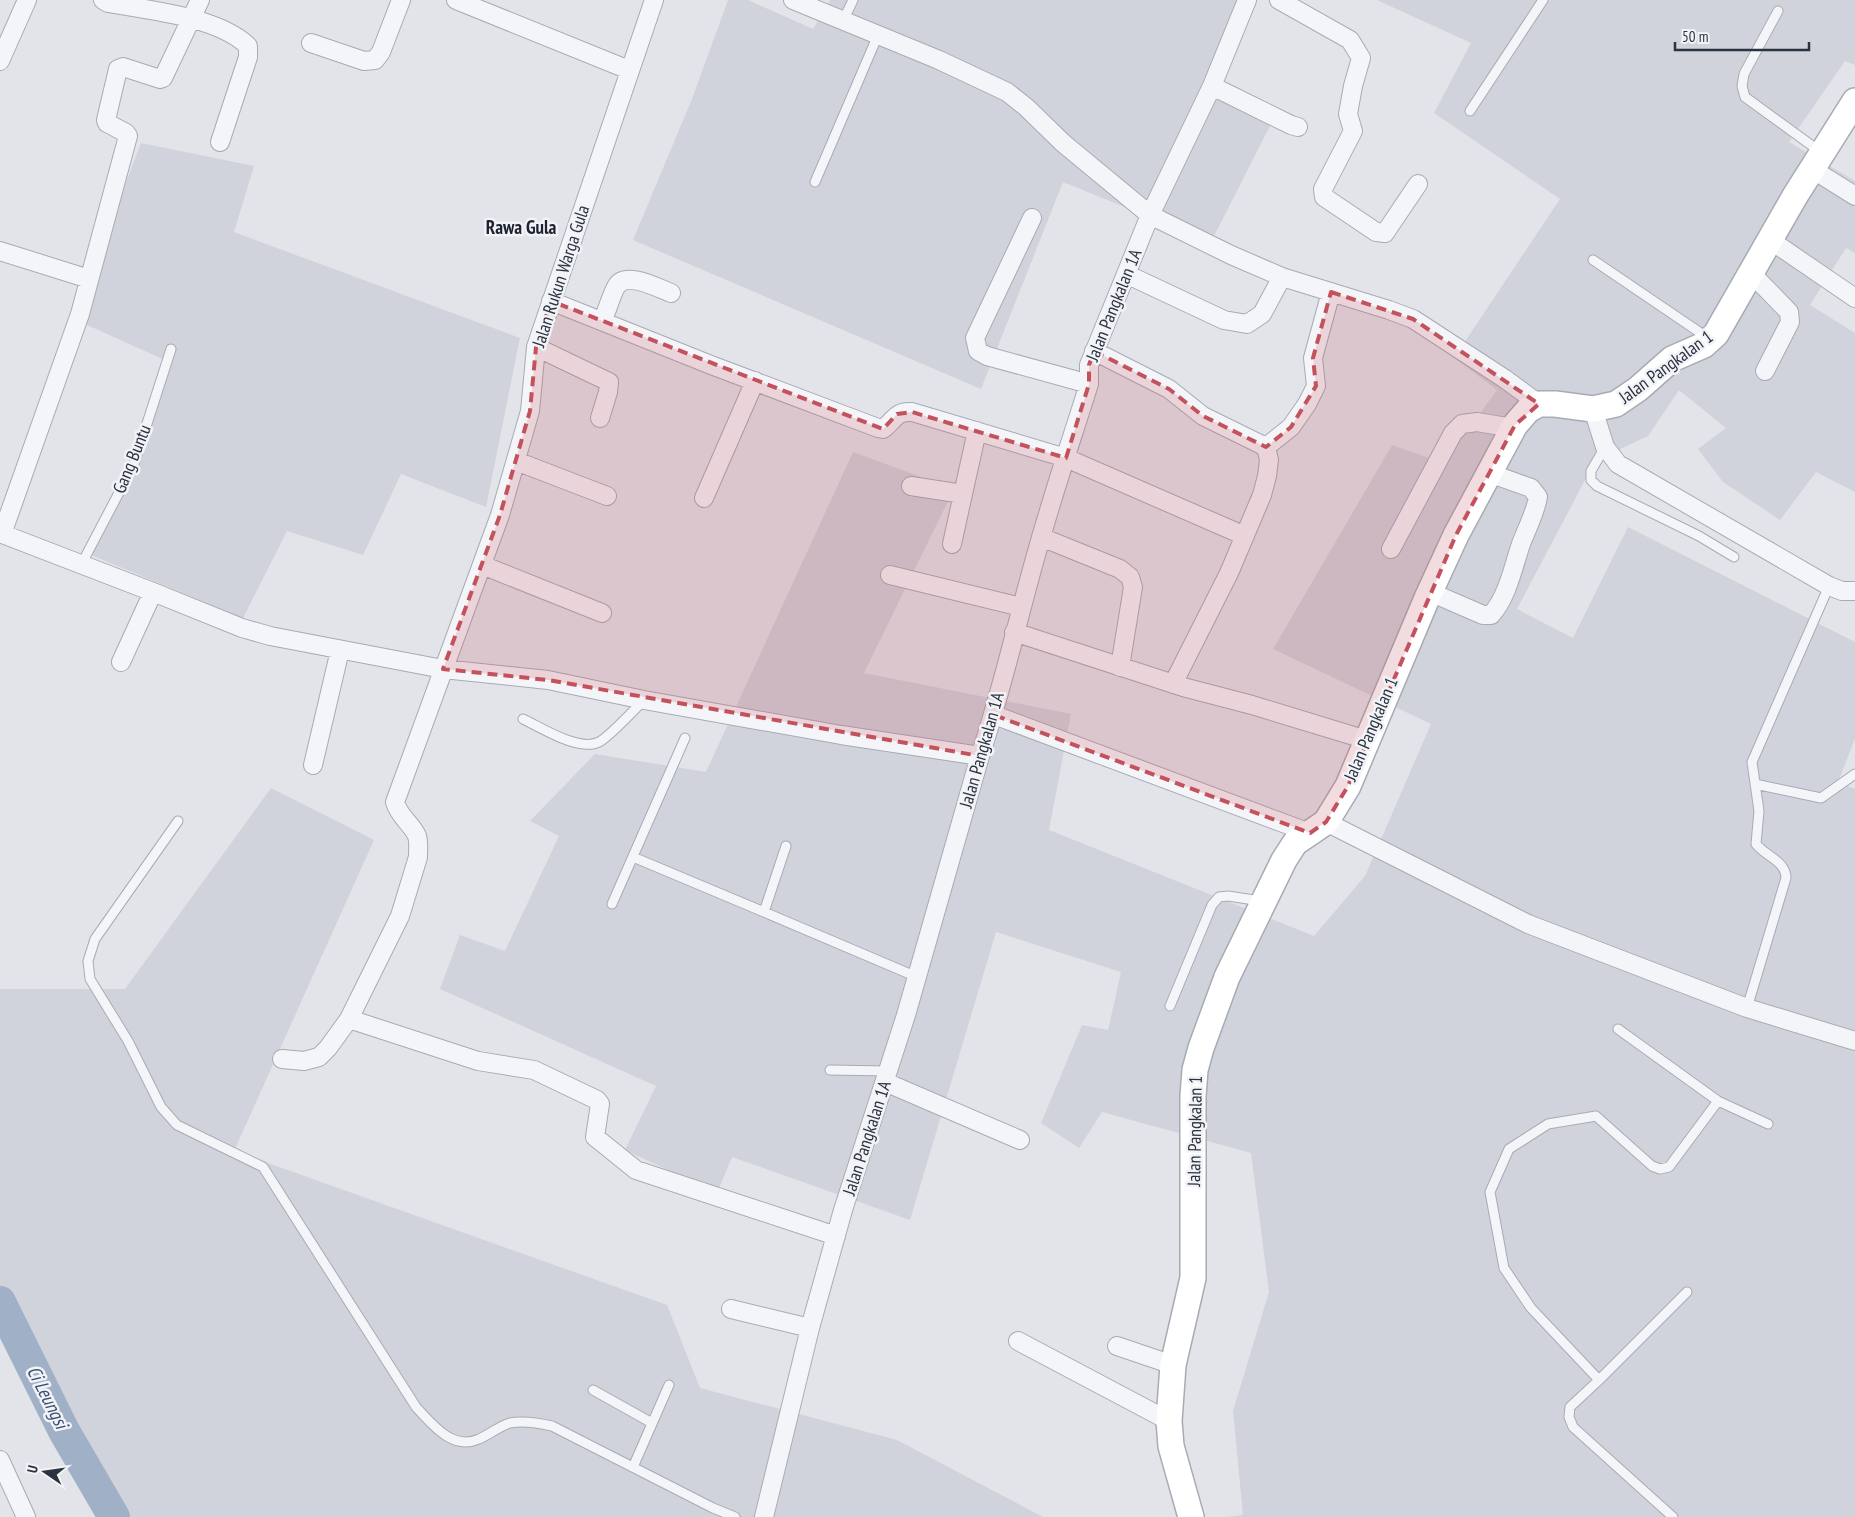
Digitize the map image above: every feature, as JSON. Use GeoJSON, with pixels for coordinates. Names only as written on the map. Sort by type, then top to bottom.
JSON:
{"type":"FeatureCollection","features":[{"type":"Feature","properties":{"kind":"main road","name":"Jalan Pangkalan 1"},"geometry":{"type":"LineString","coordinates":[[1191,1517],[1171,1446],[1169,1421],[1173,1365],[1193,1278],[1193,1096],[1196,1070],[1200,1048],[1227,977],[1284,860],[1295,843],[1318,828],[1348,786],[1456,535],[1513,428],[1528,410],[1539,404],[1554,404],[1593,410],[1616,404],[1672,359],[1704,345],[1716,334],[1750,273],[1855,101]]}},
{"type":"Feature","properties":{"kind":"street"},"geometry":{"type":"LineString","coordinates":[[0,61],[27,0]]}},
{"type":"Feature","properties":{"kind":"street"},"geometry":{"type":"LineString","coordinates":[[200,0],[163,78],[160,79],[123,67],[118,70],[106,120],[107,123],[128,136],[80,314],[1,534],[242,628],[270,636],[443,669],[548,680],[644,700],[980,756]]}},
{"type":"Feature","properties":{"kind":"street"},"geometry":{"type":"LineString","coordinates":[[311,43],[364,61],[374,60],[381,52],[401,0]]}},
{"type":"Feature","properties":{"kind":"street"},"geometry":{"type":"LineString","coordinates":[[456,0],[629,70]]}},
{"type":"Feature","properties":{"kind":"street","name":"Jalan Rukun Warga Gula"},"geometry":{"type":"LineString","coordinates":[[348,1020],[400,916],[418,857],[417,836],[398,812],[395,802],[500,515],[530,411],[536,347],[654,0]]}},
{"type":"Feature","properties":{"kind":"street"},"geometry":{"type":"LineString","coordinates":[[793,0],[939,60],[1007,92],[1026,107],[1063,143],[1150,215],[1231,255],[1282,276],[1413,319],[1505,379],[1539,404]]}},
{"type":"Feature","properties":{"kind":"street","name":"Jalan Pangkalan 1A"},"geometry":{"type":"LineString","coordinates":[[764,1517],[810,1328],[836,1236],[917,977],[980,756],[994,715],[1014,632],[1041,537],[1089,384],[1089,365],[1150,215],[1212,86],[1247,0]]}},
{"type":"Feature","properties":{"kind":"street"},"geometry":{"type":"LineString","coordinates":[[1279,0],[1350,40],[1361,58],[1348,114],[1353,131],[1323,189],[1324,197],[1376,232],[1385,233],[1418,184]]}},
{"type":"Feature","properties":{"kind":"street"},"geometry":{"type":"LineString","coordinates":[[107,1],[191,17],[239,37],[248,46],[248,57],[220,142]]}},
{"type":"Feature","properties":{"kind":"street"},"geometry":{"type":"LineString","coordinates":[[1212,86],[1298,127]]}},
{"type":"Feature","properties":{"kind":"street"},"geometry":{"type":"LineString","coordinates":[[1817,161],[1855,196]]}},
{"type":"Feature","properties":{"kind":"street"},"geometry":{"type":"LineString","coordinates":[[1032,218],[976,338],[978,351],[987,356],[1089,384]]}},
{"type":"Feature","properties":{"kind":"street"},"geometry":{"type":"LineString","coordinates":[[1770,240],[1855,298]]}},
{"type":"Feature","properties":{"kind":"street"},"geometry":{"type":"LineString","coordinates":[[0,251],[89,279]]}},
{"type":"Feature","properties":{"kind":"street"},"geometry":{"type":"LineString","coordinates":[[1750,273],[1789,312],[1790,322],[1765,372]]}},
{"type":"Feature","properties":{"kind":"street"},"geometry":{"type":"LineString","coordinates":[[1126,274],[1224,320],[1247,324],[1262,314],[1282,276]]}},
{"type":"Feature","properties":{"kind":"street"},"geometry":{"type":"LineString","coordinates":[[604,318],[617,285],[624,280],[636,280],[671,293]]}},
{"type":"Feature","properties":{"kind":"street"},"geometry":{"type":"LineString","coordinates":[[1266,447],[1291,427],[1316,386],[1313,358],[1331,292]]}},
{"type":"Feature","properties":{"kind":"street"},"geometry":{"type":"LineString","coordinates":[[551,301],[883,429],[897,414],[904,412],[977,431],[1066,458],[1245,536]]}},
{"type":"Feature","properties":{"kind":"street"},"geometry":{"type":"LineString","coordinates":[[536,347],[609,382],[600,418]]}},
{"type":"Feature","properties":{"kind":"street"},"geometry":{"type":"LineString","coordinates":[[1094,351],[1169,389],[1203,416],[1266,447]]}},
{"type":"Feature","properties":{"kind":"street"},"geometry":{"type":"LineString","coordinates":[[704,498],[755,381]]}},
{"type":"Feature","properties":{"kind":"street"},"geometry":{"type":"LineString","coordinates":[[1593,410],[1605,446],[1618,464],[1829,586],[1842,591],[1855,590]]}},
{"type":"Feature","properties":{"kind":"street"},"geometry":{"type":"LineString","coordinates":[[1391,549],[1453,433],[1462,424],[1478,422],[1513,428]]}},
{"type":"Feature","properties":{"kind":"street"},"geometry":{"type":"LineString","coordinates":[[952,544],[977,431]]}},
{"type":"Feature","properties":{"kind":"street"},"geometry":{"type":"LineString","coordinates":[[1173,684],[1229,573],[1262,496],[1268,476],[1269,460],[1266,447]]}},
{"type":"Feature","properties":{"kind":"street"},"geometry":{"type":"LineString","coordinates":[[516,461],[607,496]]}},
{"type":"Feature","properties":{"kind":"street"},"geometry":{"type":"LineString","coordinates":[[1430,592],[1483,615],[1491,615],[1500,605],[1521,544],[1536,509],[1538,496],[1531,488],[1489,474]]}},
{"type":"Feature","properties":{"kind":"street"},"geometry":{"type":"LineString","coordinates":[[911,486],[963,494]]}},
{"type":"Feature","properties":{"kind":"street"},"geometry":{"type":"LineString","coordinates":[[1041,537],[1120,569],[1130,577],[1133,587],[1120,667]]}},
{"type":"Feature","properties":{"kind":"street"},"geometry":{"type":"LineString","coordinates":[[482,565],[602,613]]}},
{"type":"Feature","properties":{"kind":"street"},"geometry":{"type":"LineString","coordinates":[[890,575],[1021,607]]}},
{"type":"Feature","properties":{"kind":"street"},"geometry":{"type":"LineString","coordinates":[[121,662],[153,592]]}},
{"type":"Feature","properties":{"kind":"street"},"geometry":{"type":"LineString","coordinates":[[1014,632],[1173,684],[1252,705],[1367,740]]}},
{"type":"Feature","properties":{"kind":"street"},"geometry":{"type":"LineString","coordinates":[[313,764],[340,650]]}},
{"type":"Feature","properties":{"kind":"street"},"geometry":{"type":"LineString","coordinates":[[994,715],[1318,828],[1528,924],[1747,1008],[1855,1041]]}},
{"type":"Feature","properties":{"kind":"street"},"geometry":{"type":"LineString","coordinates":[[282,1059],[304,1061],[319,1057],[328,1048],[348,1020],[478,1061],[534,1070],[596,1100],[600,1104],[595,1138],[636,1170],[836,1236]]}},
{"type":"Feature","properties":{"kind":"street"},"geometry":{"type":"LineString","coordinates":[[886,1076],[1020,1140]]}},
{"type":"Feature","properties":{"kind":"street"},"geometry":{"type":"LineString","coordinates":[[731,1308],[810,1328]]}},
{"type":"Feature","properties":{"kind":"street"},"geometry":{"type":"LineString","coordinates":[[1018,1341],[1169,1421]]}},
{"type":"Feature","properties":{"kind":"street"},"geometry":{"type":"LineString","coordinates":[[1118,1346],[1173,1365]]}},
{"type":"Feature","properties":{"kind":"street"},"geometry":{"type":"LineString","coordinates":[[0,1460],[26,1517]]}},
{"type":"Feature","properties":{"kind":"lane"},"geometry":{"type":"LineString","coordinates":[[843,21],[853,0]]}},
{"type":"Feature","properties":{"kind":"lane"},"geometry":{"type":"LineString","coordinates":[[1470,111],[1543,0]]}},
{"type":"Feature","properties":{"kind":"lane"},"geometry":{"type":"LineString","coordinates":[[1778,10],[1744,74],[1742,86],[1745,97],[1817,161]]}},
{"type":"Feature","properties":{"kind":"lane"},"geometry":{"type":"LineString","coordinates":[[815,182],[878,35]]}},
{"type":"Feature","properties":{"kind":"lane"},"geometry":{"type":"LineString","coordinates":[[1594,260],[1710,339]]}},
{"type":"Feature","properties":{"kind":"lane","name":"Gang Buntu"},"geometry":{"type":"LineString","coordinates":[[81,565],[134,464],[171,349]]}},
{"type":"Feature","properties":{"kind":"lane"},"geometry":{"type":"LineString","coordinates":[[1605,446],[1591,471],[1591,480],[1597,486],[1699,536],[1734,557]]}},
{"type":"Feature","properties":{"kind":"lane"},"geometry":{"type":"LineString","coordinates":[[1747,1008],[1786,878],[1786,871],[1783,866],[1759,849],[1756,844],[1759,812],[1752,762],[1829,586]]}},
{"type":"Feature","properties":{"kind":"lane"},"geometry":{"type":"LineString","coordinates":[[523,720],[578,745],[589,745],[599,742],[644,700]]}},
{"type":"Feature","properties":{"kind":"lane"},"geometry":{"type":"LineString","coordinates":[[612,904],[686,738]]}},
{"type":"Feature","properties":{"kind":"lane"},"geometry":{"type":"LineString","coordinates":[[1756,784],[1821,798],[1855,774]]}},
{"type":"Feature","properties":{"kind":"lane"},"geometry":{"type":"LineString","coordinates":[[178,820],[95,939],[88,961],[90,979],[128,1041],[161,1107],[177,1125],[263,1167],[416,1407],[438,1430],[457,1442],[477,1440],[509,1423],[530,1422],[552,1426],[713,1508],[735,1517]]}},
{"type":"Feature","properties":{"kind":"lane"},"geometry":{"type":"LineString","coordinates":[[764,912],[786,846]]}},
{"type":"Feature","properties":{"kind":"lane"},"geometry":{"type":"LineString","coordinates":[[633,857],[917,977]]}},
{"type":"Feature","properties":{"kind":"lane"},"geometry":{"type":"LineString","coordinates":[[1170,1006],[1212,904],[1219,897],[1228,896],[1264,901]]}},
{"type":"Feature","properties":{"kind":"lane"},"geometry":{"type":"LineString","coordinates":[[1618,1029],[1718,1101],[1768,1124]]}},
{"type":"Feature","properties":{"kind":"lane"},"geometry":{"type":"LineString","coordinates":[[830,1070],[886,1076]]}},
{"type":"Feature","properties":{"kind":"lane"},"geometry":{"type":"LineString","coordinates":[[1599,1380],[1531,1308],[1504,1268],[1490,1192],[1509,1149],[1548,1124],[1596,1116],[1652,1166],[1660,1169],[1669,1167],[1718,1101]]}},
{"type":"Feature","properties":{"kind":"lane"},"geometry":{"type":"LineString","coordinates":[[1673,1517],[1573,1427],[1569,1417],[1570,1407],[1687,1292]]}},
{"type":"Feature","properties":{"kind":"lane"},"geometry":{"type":"LineString","coordinates":[[633,1467],[669,1385]]}},
{"type":"Feature","properties":{"kind":"lane"},"geometry":{"type":"LineString","coordinates":[[593,1390],[652,1423]]}},
{"type":"Feature","properties":{"kind":"highlighted area"},"geometry":{"type":"Polygon","coordinates":[[[1331,292],[1413,319],[1539,404],[1515,425],[1456,535],[1348,786],[1326,822],[1310,833],[994,715],[980,756],[548,680],[443,669],[500,515],[530,411],[536,347],[551,301],[883,429],[897,414],[912,412],[1066,458],[1089,384],[1089,365],[1094,351],[1169,389],[1203,416],[1266,447],[1291,427],[1316,386],[1313,358],[1331,292]]]}},
{"type":"Feature","properties":{"kind":"shaded area"},"geometry":{"type":"Polygon","coordinates":[[[728,0],[748,0],[813,29],[830,0],[1240,0],[1201,93],[1272,122],[1211,242],[1063,182],[981,389],[633,240],[692,99],[728,0]]]}},
{"type":"Feature","properties":{"kind":"shaded area"},"geometry":{"type":"Polygon","coordinates":[[[1377,0],[1855,0],[1855,65],[1845,61],[1789,142],[1855,181],[1855,253],[1846,248],[1810,305],[1855,333],[1855,492],[1816,472],[1780,520],[1723,482],[1698,449],[1726,428],[1679,390],[1648,436],[1595,461],[1517,609],[1573,638],[1628,527],[1855,642],[1855,739],[1838,782],[1855,789],[1855,1517],[1228,1517],[1243,1515],[1233,1411],[1269,1292],[1251,1153],[1102,1112],[1079,1148],[1041,1123],[1082,1025],[1108,1030],[1121,972],[996,932],[910,1220],[732,1157],[717,1193],[625,1150],[656,1086],[440,989],[460,935],[505,951],[559,836],[530,821],[595,754],[706,772],[853,452],[954,489],[864,673],[1071,714],[1049,830],[1314,936],[1365,876],[1431,724],[1273,649],[1392,445],[1444,463],[1497,390],[1454,358],[1560,199],[1434,113],[1471,43],[1377,0]]]}},
{"type":"Feature","properties":{"kind":"shaded area"},"geometry":{"type":"Polygon","coordinates":[[[141,143],[254,166],[234,232],[520,338],[486,507],[401,474],[363,555],[287,531],[243,618],[91,555],[169,362],[74,319],[141,143]]]}},
{"type":"Feature","properties":{"kind":"shaded area"},"geometry":{"type":"Polygon","coordinates":[[[271,788],[374,840],[234,1151],[667,1305],[700,1388],[897,1440],[1043,1517],[114,1517],[64,1431],[0,1302],[0,989],[125,989],[271,788]]]}},
{"type":"Feature","properties":{"kind":"waterway","name":"Ci Leungsi"},"geometry":{"type":"LineString","coordinates":[[0,1302],[64,1431],[114,1517]]}},
{"type":"Feature","properties":{"kind":"district","name":"Rawa Gula"},"geometry":{"type":"Point","coordinates":[521,227]}}]}
